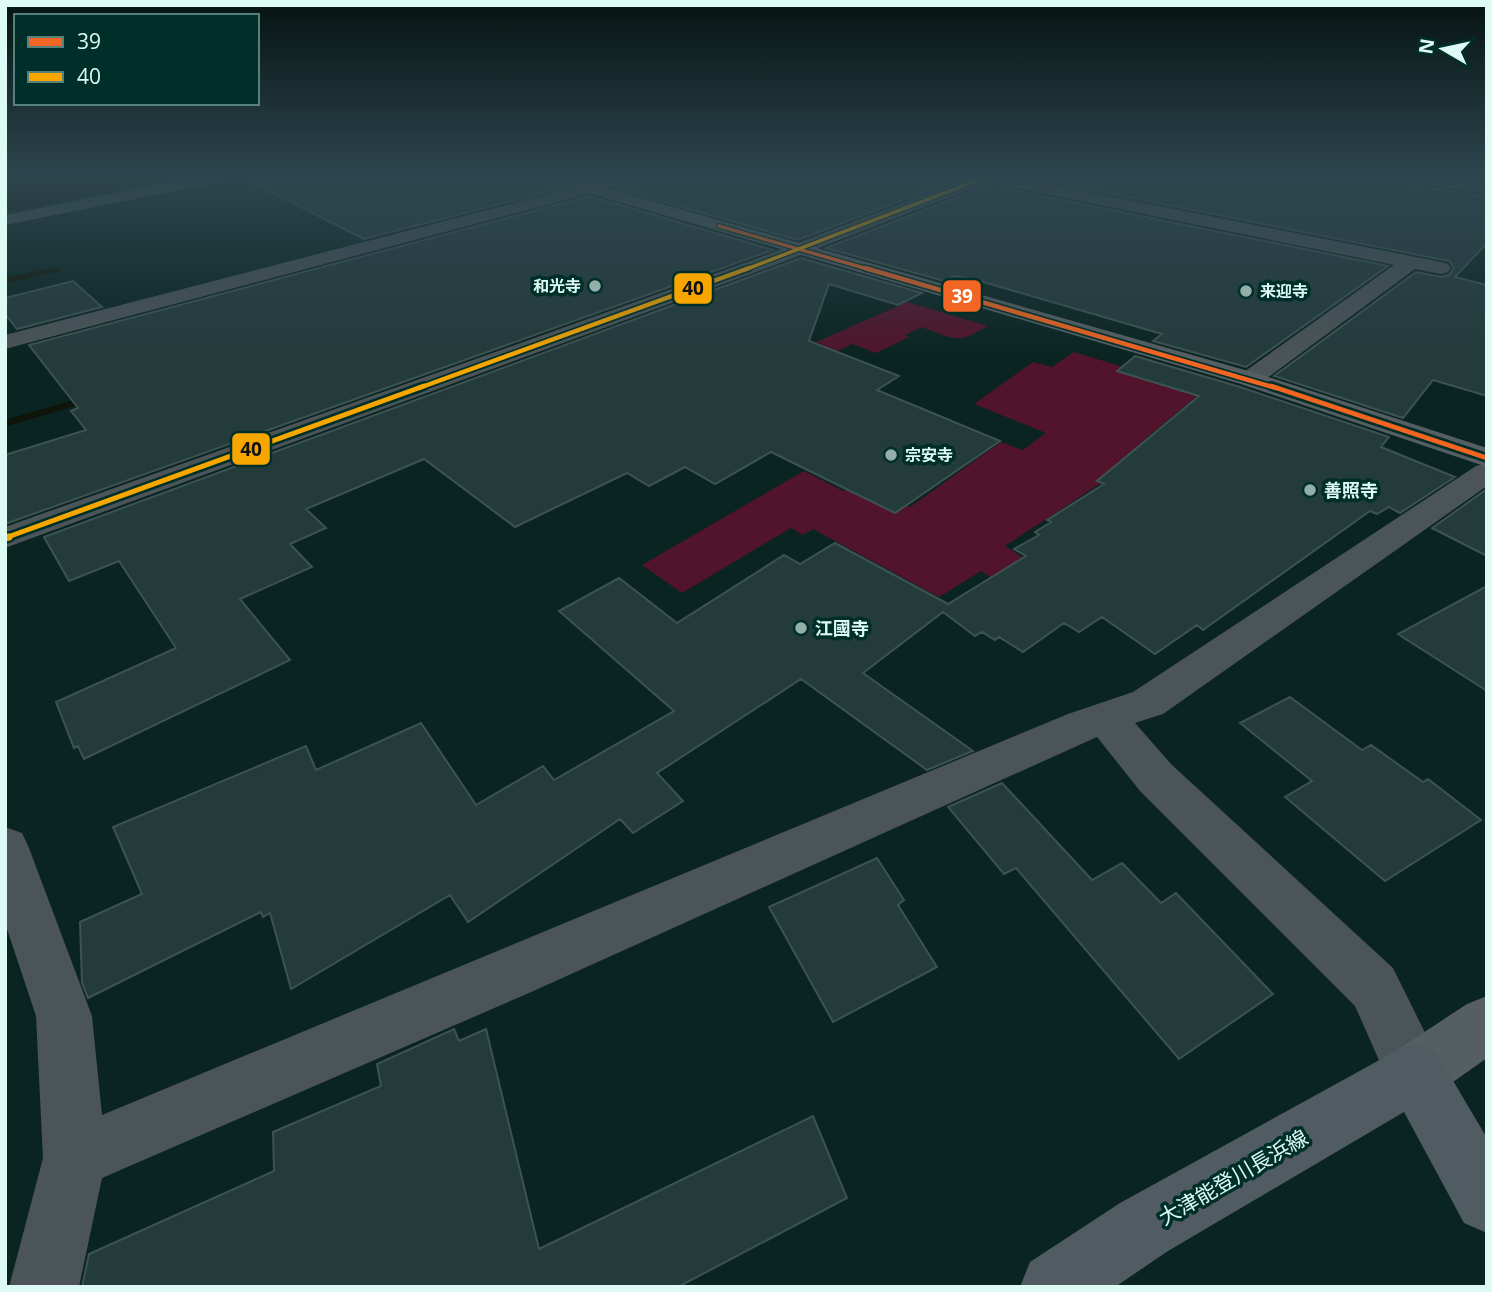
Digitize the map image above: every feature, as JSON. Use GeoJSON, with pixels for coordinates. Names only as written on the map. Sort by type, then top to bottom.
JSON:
{"type":"FeatureCollection","features":[{"type":"Feature","properties":{"kind":"main road"},"geometry":{"type":"LineString","coordinates":[[1415,1073],[1487,1200]]}},
{"type":"Feature","properties":{"kind":"main road","name":"大津能登川長浜線"},"geometry":{"type":"LineString","coordinates":[[1055,1287],[1144,1227],[1415,1073]]}},
{"type":"Feature","properties":{"kind":"street"},"geometry":{"type":"LineString","coordinates":[[5,342],[402,237]]}},
{"type":"Feature","properties":{"kind":"street"},"geometry":{"type":"LineString","coordinates":[[760,237],[1250,379],[1487,458]]}},
{"type":"Feature","properties":{"kind":"street"},"geometry":{"type":"LineString","coordinates":[[5,538],[830,237]]}},
{"type":"Feature","properties":{"kind":"street"},"geometry":{"type":"LineString","coordinates":[[1288,237],[1441,268]]}},
{"type":"Feature","properties":{"kind":"street"},"geometry":{"type":"LineString","coordinates":[[1250,379],[1411,262]]}},
{"type":"Feature","properties":{"kind":"street"},"geometry":{"type":"LineString","coordinates":[[75,1158],[510,974],[1083,725],[1148,704],[1487,472]]}},
{"type":"Feature","properties":{"kind":"street"},"geometry":{"type":"LineString","coordinates":[[1107,718],[1156,778],[1374,987],[1415,1073],[1487,1024]]}},
{"type":"Feature","properties":{"kind":"street"},"geometry":{"type":"LineString","coordinates":[[5,848],[64,1016],[75,1158],[44,1287]]}},
{"type":"Feature","properties":{"kind":"shaded area"},"geometry":{"type":"Polygon","coordinates":[[[907,302],[988,326],[962,338],[941,335],[921,327],[905,335],[909,337],[876,353],[852,344],[819,360],[755,369],[907,302]]]}},
{"type":"Feature","properties":{"kind":"shaded area"},"geometry":{"type":"Polygon","coordinates":[[[1074,352],[1203,391],[1145,439],[1101,483],[1005,546],[1066,585],[1034,605],[981,571],[939,597],[813,529],[803,535],[791,528],[682,593],[642,565],[804,471],[843,491],[858,482],[910,507],[1001,442],[1023,450],[1046,433],[974,404],[1033,362],[1052,367],[1074,352]]]}},
{"type":"Feature","properties":{"kind":"building"},"geometry":{"type":"Polygon","coordinates":[[[435,237],[730,237],[773,250],[5,524],[5,455],[86,430],[71,411],[78,408],[29,345],[435,237]]]}},
{"type":"Feature","properties":{"kind":"building"},"geometry":{"type":"Polygon","coordinates":[[[854,237],[1246,237],[1388,266],[1246,367],[1153,341],[1162,334],[973,279],[955,276],[944,281],[826,248],[854,237]]]}},
{"type":"Feature","properties":{"kind":"building"},"geometry":{"type":"Polygon","coordinates":[[[1330,237],[1487,237],[1487,243],[1455,277],[1487,285],[1487,396],[1433,380],[1403,418],[1274,376],[1416,272],[1441,277],[1449,275],[1454,268],[1449,261],[1330,237]]]}},
{"type":"Feature","properties":{"kind":"building"},"geometry":{"type":"Polygon","coordinates":[[[801,258],[922,293],[898,305],[829,284],[809,341],[899,376],[877,390],[1000,441],[895,513],[771,452],[715,484],[685,467],[649,486],[627,473],[515,527],[424,459],[306,509],[326,528],[290,544],[312,567],[240,599],[290,660],[84,759],[78,746],[74,748],[56,702],[176,648],[119,561],[69,581],[44,537],[801,258]]]}},
{"type":"Feature","properties":{"kind":"building"},"geometry":{"type":"Polygon","coordinates":[[[73,281],[102,307],[17,329],[5,314],[5,298],[73,281]]]}},
{"type":"Feature","properties":{"kind":"building"},"geometry":{"type":"Polygon","coordinates":[[[1135,356],[1240,387],[1389,437],[1381,447],[1455,477],[1400,513],[1389,507],[1377,514],[1370,511],[1203,630],[1197,625],[1155,654],[1102,617],[1079,632],[1064,623],[1023,652],[999,637],[995,640],[982,632],[975,636],[943,612],[863,673],[973,751],[927,770],[801,679],[657,773],[683,801],[633,833],[620,819],[468,922],[450,895],[291,989],[270,913],[263,917],[261,912],[88,998],[82,983],[80,922],[142,894],[113,827],[306,746],[316,770],[421,723],[476,805],[543,766],[554,780],[674,711],[559,611],[619,578],[677,623],[784,555],[800,564],[835,543],[948,604],[1026,556],[1014,549],[1039,535],[1035,532],[1051,522],[1047,520],[1104,484],[1097,481],[1199,396],[1117,371],[1135,356]]]}},
{"type":"Feature","properties":{"kind":"building"},"geometry":{"type":"Polygon","coordinates":[[[1487,489],[1487,556],[1432,528],[1487,489]]]}},
{"type":"Feature","properties":{"kind":"building"},"geometry":{"type":"Polygon","coordinates":[[[1487,586],[1487,691],[1398,634],[1487,586]]]}},
{"type":"Feature","properties":{"kind":"building"},"geometry":{"type":"Polygon","coordinates":[[[1290,697],[1362,750],[1371,745],[1423,782],[1428,779],[1481,820],[1385,881],[1285,797],[1312,781],[1240,723],[1290,697]]]}},
{"type":"Feature","properties":{"kind":"building"},"geometry":{"type":"Polygon","coordinates":[[[1002,783],[1092,880],[1122,863],[1161,903],[1176,893],[1273,994],[1179,1059],[1016,868],[1004,874],[948,807],[1002,783]]]}},
{"type":"Feature","properties":{"kind":"building"},"geometry":{"type":"Polygon","coordinates":[[[877,858],[904,900],[898,905],[937,967],[833,1022],[769,907],[877,858]]]}},
{"type":"Feature","properties":{"kind":"building"},"geometry":{"type":"Polygon","coordinates":[[[454,1029],[459,1041],[486,1029],[539,1249],[813,1116],[847,1198],[678,1287],[82,1287],[89,1254],[274,1171],[273,1132],[381,1086],[377,1064],[454,1029]]]}},
{"type":"Feature","properties":{"kind":"waterway"},"geometry":{"type":"LineString","coordinates":[[5,281],[57,269]]}},
{"type":"Feature","properties":{"kind":"waterway"},"geometry":{"type":"LineString","coordinates":[[5,424],[94,397]]}},
{"type":"Feature","properties":{"kind":"transit line","name":"39"},"geometry":{"type":"LineString","coordinates":[[758,237],[1250,379],[1487,458]]}},
{"type":"Feature","properties":{"kind":"transit line","name":"40"},"geometry":{"type":"LineString","coordinates":[[5,538],[829,237]]}},
{"type":"Feature","properties":{"kind":"place","name":"和光寺"},"geometry":{"type":"Point","coordinates":[595,286]}},
{"type":"Feature","properties":{"kind":"place","name":"来迎寺"},"geometry":{"type":"Point","coordinates":[1246,291]}},
{"type":"Feature","properties":{"kind":"place","name":"宗安寺"},"geometry":{"type":"Point","coordinates":[891,455]}},
{"type":"Feature","properties":{"kind":"place","name":"善照寺"},"geometry":{"type":"Point","coordinates":[1310,490]}},
{"type":"Feature","properties":{"kind":"place","name":"江國寺"},"geometry":{"type":"Point","coordinates":[801,628]}}]}
